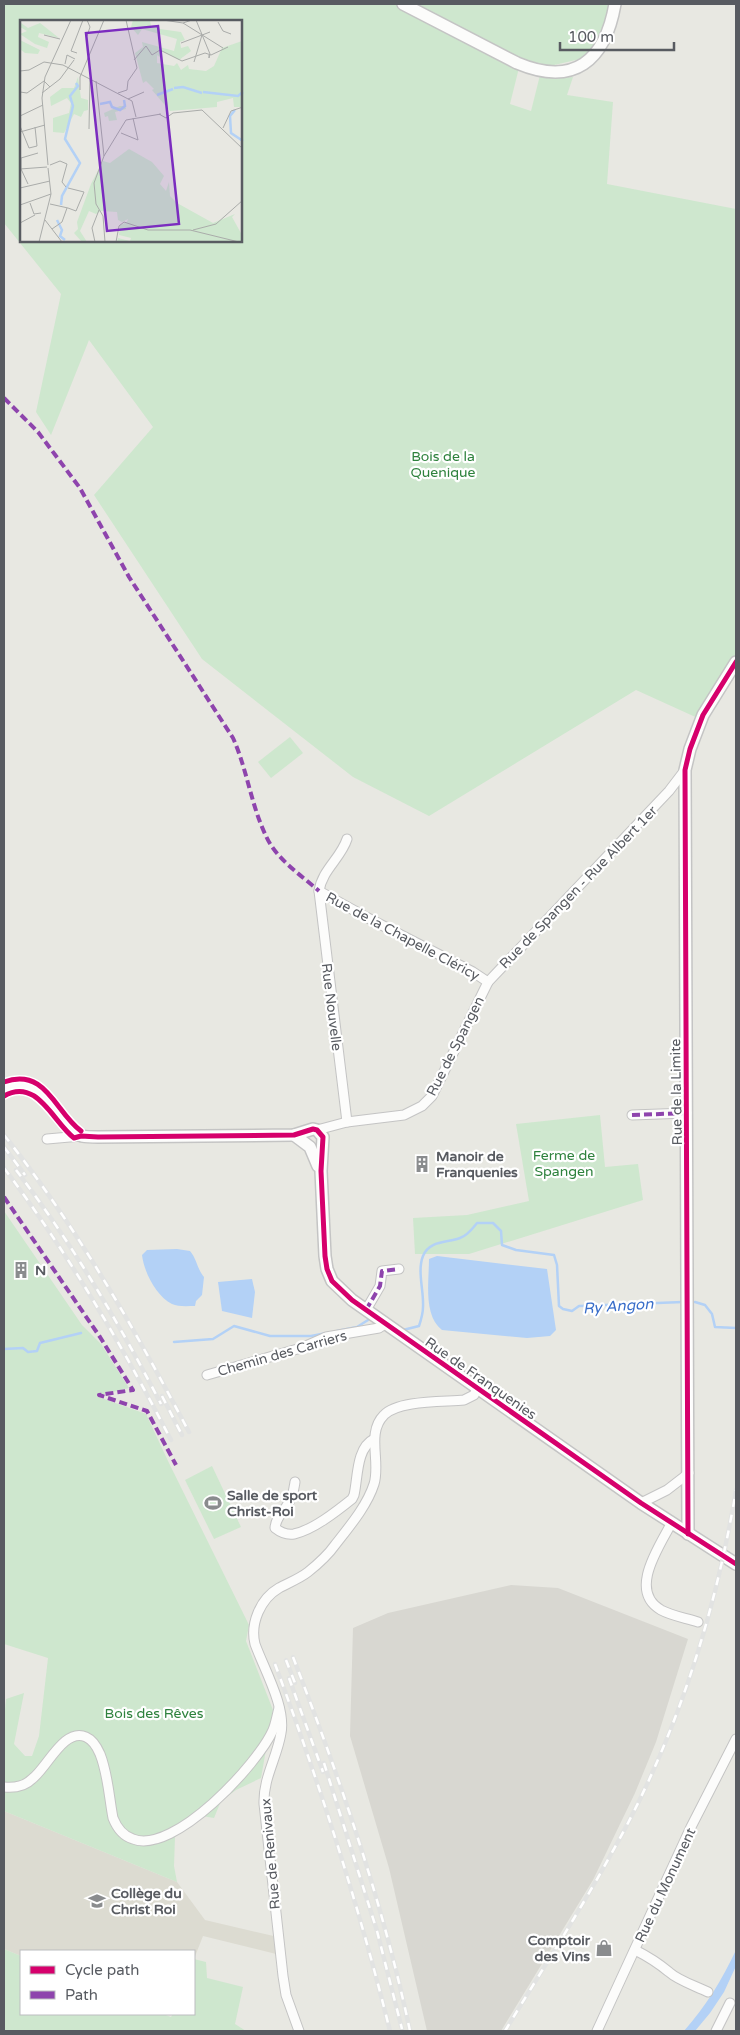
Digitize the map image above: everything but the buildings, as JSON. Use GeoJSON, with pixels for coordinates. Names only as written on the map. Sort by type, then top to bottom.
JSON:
{"type":"FeatureCollection","features":[{"type":"Feature","properties":{"kind":"street"},"geometry":{"type":"LineString","coordinates":[[403,4],[516,63],[534,69],[559,72],[578,67],[590,59],[600,48],[609,30],[615,4]]}},
{"type":"Feature","properties":{"kind":"street","name":"Rue de la Limite"},"geometry":{"type":"LineString","coordinates":[[688,1534],[685,770],[690,749],[703,716],[736,662]]}},
{"type":"Feature","properties":{"kind":"street","name":"Rue de Spangen - Rue Albert 1er"},"geometry":{"type":"LineString","coordinates":[[488,982],[669,791],[685,770]]}},
{"type":"Feature","properties":{"kind":"street"},"geometry":{"type":"LineString","coordinates":[[669,791],[684,793]]}},
{"type":"Feature","properties":{"kind":"street","name":"Rue de la Chapelle Cléricy"},"geometry":{"type":"LineString","coordinates":[[347,839],[343,850],[323,876],[319,891],[473,972],[488,982]]}},
{"type":"Feature","properties":{"kind":"street","name":"Rue Nouvelle"},"geometry":{"type":"LineString","coordinates":[[319,891],[347,1122]]}},
{"type":"Feature","properties":{"kind":"street","name":"Rue de Spangen"},"geometry":{"type":"LineString","coordinates":[[314,1139],[347,1122],[404,1115],[422,1106],[432,1096],[488,982]]}},
{"type":"Feature","properties":{"kind":"street"},"geometry":{"type":"LineString","coordinates":[[4,1088],[20,1085],[37,1090],[48,1098],[69,1126],[81,1136]]}},
{"type":"Feature","properties":{"kind":"street"},"geometry":{"type":"LineString","coordinates":[[632,1115],[687,1113]]}},
{"type":"Feature","properties":{"kind":"street"},"geometry":{"type":"LineString","coordinates":[[46,1139],[81,1136],[294,1135],[314,1139]]}},
{"type":"Feature","properties":{"kind":"street","name":"Rue de Franquenies"},"geometry":{"type":"LineString","coordinates":[[314,1139],[321,1172],[327,1269],[332,1281],[341,1291],[477,1389],[671,1524],[736,1564]]}},
{"type":"Feature","properties":{"kind":"street"},"geometry":{"type":"LineString","coordinates":[[366,1310],[380,1286],[382,1271],[399,1269]]}},
{"type":"Feature","properties":{"kind":"street","name":"Chemin des Carriers"},"geometry":{"type":"LineString","coordinates":[[208,1374],[293,1350],[326,1337],[379,1328],[385,1324]]}},
{"type":"Feature","properties":{"kind":"street","name":"Rue de Renivaux"},"geometry":{"type":"LineString","coordinates":[[299,2031],[286,1995],[283,1976],[264,1804],[267,1775],[281,1734],[282,1715],[255,1644],[253,1632],[256,1618],[261,1606],[269,1596],[277,1589],[308,1572],[322,1560],[352,1522],[373,1486],[376,1463],[374,1438],[381,1418],[394,1408],[406,1405],[464,1400],[474,1395],[477,1389]]}},
{"type":"Feature","properties":{"kind":"street"},"geometry":{"type":"LineString","coordinates":[[295,1482],[290,1502],[280,1513],[275,1528],[281,1532],[293,1534],[327,1518],[352,1499],[360,1459],[369,1441],[374,1438]]}},
{"type":"Feature","properties":{"kind":"street"},"geometry":{"type":"LineString","coordinates":[[641,1503],[667,1490],[689,1473]]}},
{"type":"Feature","properties":{"kind":"street"},"geometry":{"type":"LineString","coordinates":[[671,1524],[648,1569],[645,1582],[648,1594],[652,1602],[661,1610],[698,1622]]}},
{"type":"Feature","properties":{"kind":"street"},"geometry":{"type":"LineString","coordinates":[[4,1787],[18,1787],[33,1779],[60,1746],[71,1737],[87,1737],[94,1743],[100,1755],[113,1818],[117,1826],[122,1833],[134,1840],[158,1839],[204,1812],[236,1782],[274,1730],[279,1708]]}},
{"type":"Feature","properties":{"kind":"street","name":"Rue du Monument"},"geometry":{"type":"LineString","coordinates":[[597,2031],[636,1950],[691,1827],[736,1739]]}},
{"type":"Feature","properties":{"kind":"street"},"geometry":{"type":"LineString","coordinates":[[636,1950],[655,1960],[669,1972],[708,1992]]}},
{"type":"Feature","properties":{"kind":"street"},"geometry":{"type":"LineString","coordinates":[[716,2031],[730,2003]]}},
{"type":"Feature","properties":{"kind":"shaded area"},"geometry":{"type":"Polygon","coordinates":[[[511,1585],[558,1588],[688,1639],[656,1742],[635,1793],[593,1880],[501,2031],[427,2031],[389,1868],[350,1736],[353,1628],[388,1613],[511,1585]]]}},
{"type":"Feature","properties":{"kind":"shaded area","name":"Collège du Christ Roi"},"geometry":{"type":"Polygon","coordinates":[[[4,1811],[177,1882],[205,1920],[278,1937],[280,1955],[203,1936],[195,1956],[195,1950],[20,1950],[20,1956],[4,1949],[4,1811]]]}},
{"type":"Feature","properties":{"kind":"green space","name":"Bois de la Quenique"},"geometry":{"type":"Polygon","coordinates":[[[4,4],[608,4],[607,16],[594,46],[580,59],[550,66],[507,55],[519,68],[510,104],[531,111],[540,75],[555,78],[573,77],[567,95],[613,102],[607,184],[736,209],[736,653],[702,720],[636,690],[429,816],[353,777],[202,659],[94,495],[153,427],[89,340],[51,435],[36,412],[61,294],[4,223],[4,4]]]}},
{"type":"Feature","properties":{"kind":"green space"},"geometry":{"type":"Polygon","coordinates":[[[290,737],[303,753],[271,778],[258,762],[290,737]]]}},
{"type":"Feature","properties":{"kind":"green space","name":"Ferme de Spangen"},"geometry":{"type":"Polygon","coordinates":[[[600,1115],[605,1167],[638,1164],[643,1200],[469,1254],[415,1254],[413,1218],[467,1215],[529,1201],[516,1124],[600,1115]]]}},
{"type":"Feature","properties":{"kind":"green space","name":"Bois des Rêves"},"geometry":{"type":"Polygon","coordinates":[[[4,1211],[82,1325],[101,1344],[129,1388],[96,1396],[146,1414],[249,1625],[246,1641],[273,1710],[261,1778],[236,1790],[221,1801],[214,1818],[202,1816],[175,1837],[174,1866],[177,1882],[4,1811],[4,1720],[6,1699],[24,1693],[14,1744],[25,1756],[32,1756],[39,1736],[48,1658],[4,1644],[4,1211]]]}},
{"type":"Feature","properties":{"kind":"green space","name":"Salle de sport Christ-Roi"},"geometry":{"type":"Polygon","coordinates":[[[212,1466],[241,1527],[214,1539],[185,1480],[212,1466]]]}},
{"type":"Feature","properties":{"kind":"green space"},"geometry":{"type":"Polygon","coordinates":[[[4,1949],[20,1956],[20,2015],[166,2015],[171,2017],[172,2015],[195,2015],[195,1959],[206,1962],[207,1978],[243,1987],[235,2024],[246,2031],[4,2031],[4,1949]]]}},
{"type":"Feature","properties":{"kind":"water"},"geometry":{"type":"Polygon","coordinates":[[[177,1249],[190,1251],[204,1277],[202,1295],[196,1301],[195,1306],[177,1306],[166,1300],[156,1289],[145,1269],[142,1255],[147,1250],[177,1249]]]}},
{"type":"Feature","properties":{"kind":"water"},"geometry":{"type":"Polygon","coordinates":[[[437,1256],[547,1269],[556,1330],[550,1336],[527,1338],[442,1330],[432,1316],[428,1297],[429,1259],[437,1256]]]}},
{"type":"Feature","properties":{"kind":"water"},"geometry":{"type":"Polygon","coordinates":[[[252,1279],[255,1292],[252,1318],[222,1311],[218,1282],[252,1279]]]}},
{"type":"Feature","properties":{"kind":"water"},"geometry":{"type":"Polygon","coordinates":[[[736,1950],[736,1966],[724,1992],[695,2031],[684,2031],[713,1992],[736,1950]]]}},
{"type":"Feature","properties":{"kind":"waterway","name":"Ry Angon"},"geometry":{"type":"LineString","coordinates":[[403,1330],[419,1326],[423,1312],[421,1262],[426,1251],[439,1243],[463,1237],[477,1223],[493,1223],[501,1231],[502,1245],[516,1250],[554,1255],[557,1265],[559,1306],[563,1309],[572,1311],[579,1306],[683,1302]]}},
{"type":"Feature","properties":{"kind":"waterway","name":"Ry Angon"},"geometry":{"type":"LineString","coordinates":[[695,1302],[705,1305],[712,1314],[715,1327],[736,1328]]}},
{"type":"Feature","properties":{"kind":"waterway","name":"Ry Angon"},"geometry":{"type":"LineString","coordinates":[[337,1331],[357,1327],[368,1320]]}},
{"type":"Feature","properties":{"kind":"waterway","name":"Ry Angon"},"geometry":{"type":"LineString","coordinates":[[174,1342],[213,1339],[234,1326],[270,1336],[311,1336],[327,1333]]}},
{"type":"Feature","properties":{"kind":"waterway","name":"Ry Angon"},"geometry":{"type":"LineString","coordinates":[[4,1349],[23,1348],[28,1352],[37,1351],[40,1343],[81,1333]]}},
{"type":"Feature","properties":{"kind":"railway"},"geometry":{"type":"LineString","coordinates":[[4,1135],[31,1170],[80,1242],[126,1317],[189,1432]]}},
{"type":"Feature","properties":{"kind":"railway"},"geometry":{"type":"LineString","coordinates":[[4,1147],[25,1175]]}},
{"type":"Feature","properties":{"kind":"railway"},"geometry":{"type":"LineString","coordinates":[[4,1168],[28,1200],[93,1300],[171,1440]]}},
{"type":"Feature","properties":{"kind":"railway"},"geometry":{"type":"LineString","coordinates":[[16,1170],[37,1198],[94,1284],[161,1404]]}},
{"type":"Feature","properties":{"kind":"railway"},"geometry":{"type":"LineString","coordinates":[[162,1396],[182,1435]]}},
{"type":"Feature","properties":{"kind":"railway"},"geometry":{"type":"LineString","coordinates":[[505,2031],[572,1922],[633,1813],[654,1769],[689,1679],[704,1632],[727,1538],[736,1490]]}},
{"type":"Feature","properties":{"kind":"railway"},"geometry":{"type":"LineString","coordinates":[[293,1657],[344,1795],[374,1889],[410,2031]]}},
{"type":"Feature","properties":{"kind":"railway"},"geometry":{"type":"LineString","coordinates":[[286,1660],[295,1683]]}},
{"type":"Feature","properties":{"kind":"railway"},"geometry":{"type":"LineString","coordinates":[[275,1664],[338,1846],[390,2031]]}},
{"type":"Feature","properties":{"kind":"railway"},"geometry":{"type":"LineString","coordinates":[[289,1678],[323,1772]]}},
{"type":"Feature","properties":{"kind":"railway"},"geometry":{"type":"LineString","coordinates":[[324,1763],[377,1931],[402,2029]]}},
{"type":"Feature","properties":{"kind":"marked path"},"geometry":{"type":"LineString","coordinates":[[4,398],[38,432],[80,488],[129,577],[233,738],[256,812],[270,844],[290,866],[319,891]]}},
{"type":"Feature","properties":{"kind":"marked path"},"geometry":{"type":"LineString","coordinates":[[632,1115],[687,1113]]}},
{"type":"Feature","properties":{"kind":"marked path"},"geometry":{"type":"LineString","coordinates":[[4,1197],[100,1337],[133,1390],[99,1395],[147,1411],[176,1465]]}},
{"type":"Feature","properties":{"kind":"marked path"},"geometry":{"type":"LineString","coordinates":[[366,1310],[380,1286],[382,1271],[399,1269]]}},
{"type":"Feature","properties":{"kind":"cycle path"},"geometry":{"type":"LineString","coordinates":[[688,1534],[685,770],[690,749],[703,715],[736,662]]}},
{"type":"Feature","properties":{"kind":"cycle path"},"geometry":{"type":"LineString","coordinates":[[4,1082],[18,1079],[30,1081],[40,1086],[81,1131]]}},
{"type":"Feature","properties":{"kind":"cycle path"},"geometry":{"type":"LineString","coordinates":[[4,1096],[16,1092],[26,1092],[35,1097],[44,1104],[74,1138],[81,1136],[294,1135],[313,1129],[317,1130],[323,1137],[321,1171],[325,1256],[327,1269],[332,1281],[352,1300],[641,1503],[736,1564]]}},
{"type":"Feature","properties":{"kind":"place","name":"Manoir de Franquenies"},"geometry":{"type":"Point","coordinates":[422,1164]}},
{"type":"Feature","properties":{"kind":"place","name":"N"},"geometry":{"type":"Point","coordinates":[21,1270]}},
{"type":"Feature","properties":{"kind":"place","name":"Salle de sport Christ-Roi"},"geometry":{"type":"Point","coordinates":[213,1503]}},
{"type":"Feature","properties":{"kind":"place","name":"Collège du Christ Roi"},"geometry":{"type":"Point","coordinates":[97,1901]}},
{"type":"Feature","properties":{"kind":"place","name":"Comptoir des Vins"},"geometry":{"type":"Point","coordinates":[604,1948]}}]}
